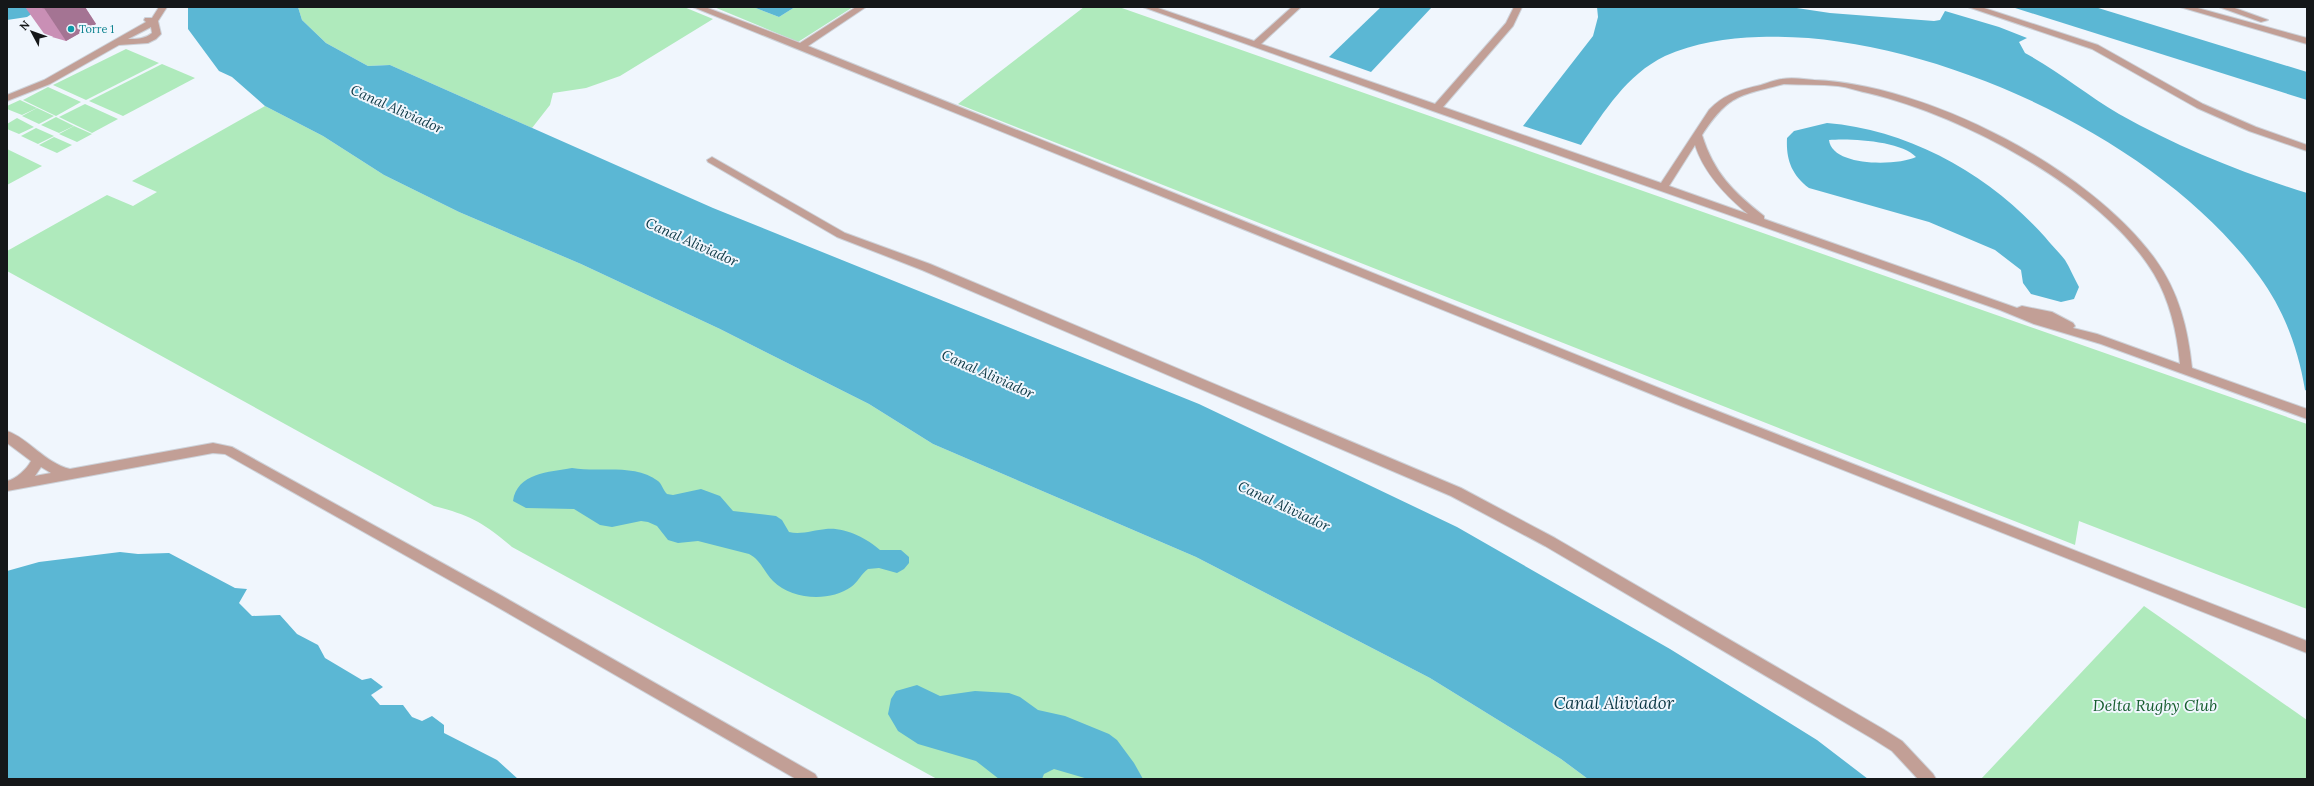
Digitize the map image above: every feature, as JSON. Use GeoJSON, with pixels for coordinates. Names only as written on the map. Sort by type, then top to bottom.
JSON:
{"type":"FeatureCollection","features":[{"type":"Feature","properties":{"kind":"street"},"geometry":{"type":"LineString","coordinates":[[7,98],[47,82],[114,41],[150,39],[157,34],[150,21],[154,7]]}},
{"type":"Feature","properties":{"kind":"street"},"geometry":{"type":"LineString","coordinates":[[7,94],[26,88],[150,21],[163,7]]}},
{"type":"Feature","properties":{"kind":"street"},"geometry":{"type":"LineString","coordinates":[[697,7],[801,46],[1680,401],[2307,647]]}},
{"type":"Feature","properties":{"kind":"street"},"geometry":{"type":"LineString","coordinates":[[801,46],[862,7]]}},
{"type":"Feature","properties":{"kind":"street"},"geometry":{"type":"LineString","coordinates":[[1147,7],[2004,307],[2048,315],[2099,340],[2307,414]]}},
{"type":"Feature","properties":{"kind":"street"},"geometry":{"type":"LineString","coordinates":[[1255,45],[1298,7]]}},
{"type":"Feature","properties":{"kind":"street"},"geometry":{"type":"LineString","coordinates":[[1436,108],[1510,24],[1518,7]]}},
{"type":"Feature","properties":{"kind":"street"},"geometry":{"type":"LineString","coordinates":[[1972,7],[2095,47],[2113,55],[2165,88],[2210,111],[2307,148]]}},
{"type":"Feature","properties":{"kind":"street"},"geometry":{"type":"LineString","coordinates":[[2184,7],[2307,41]]}},
{"type":"Feature","properties":{"kind":"street"},"geometry":{"type":"LineString","coordinates":[[2223,7],[2307,33]]}},
{"type":"Feature","properties":{"kind":"street"},"geometry":{"type":"LineString","coordinates":[[1663,188],[1703,123],[1716,106],[1736,94],[1767,84],[1802,82],[1838,84],[1889,95],[1951,116],[1990,134],[2060,175],[2101,208],[2138,245],[2150,260],[2173,299],[2184,338],[2186,371]]}},
{"type":"Feature","properties":{"kind":"street"},"geometry":{"type":"LineString","coordinates":[[1697,135],[1702,152],[1717,179],[1734,197],[1769,225]]}},
{"type":"Feature","properties":{"kind":"street"},"geometry":{"type":"LineString","coordinates":[[712,160],[841,235],[926,267],[1456,492],[1550,542],[1878,734],[1897,746],[1928,779]]}},
{"type":"Feature","properties":{"kind":"street"},"geometry":{"type":"LineString","coordinates":[[7,436],[38,459],[60,472],[70,474]]}},
{"type":"Feature","properties":{"kind":"street"},"geometry":{"type":"LineString","coordinates":[[8,486],[213,448],[228,450],[497,600],[810,779]]}},
{"type":"Feature","properties":{"kind":"street"},"geometry":{"type":"LineString","coordinates":[[8,486],[31,472],[36,466],[38,459]]}},
{"type":"Feature","properties":{"kind":"green space"},"geometry":{"type":"Polygon","coordinates":[[[298,7],[684,7],[713,19],[620,76],[586,88],[553,93],[550,105],[532,128],[390,65],[368,66],[326,43],[302,20],[298,7]]]}},
{"type":"Feature","properties":{"kind":"green space"},"geometry":{"type":"Polygon","coordinates":[[[714,7],[753,7],[779,17],[795,7],[853,7],[798,42],[714,7]]]}},
{"type":"Feature","properties":{"kind":"green space"},"geometry":{"type":"Polygon","coordinates":[[[1084,7],[1119,7],[2307,424],[2307,609],[2079,521],[2075,545],[958,104],[1084,7]]]}},
{"type":"Feature","properties":{"kind":"green space"},"geometry":{"type":"Polygon","coordinates":[[[126,49],[159,63],[86,100],[53,85],[126,49]]]}},
{"type":"Feature","properties":{"kind":"green space"},"geometry":{"type":"Polygon","coordinates":[[[162,64],[195,78],[123,116],[89,101],[162,64]]]}},
{"type":"Feature","properties":{"kind":"green space"},"geometry":{"type":"Polygon","coordinates":[[[48,87],[81,102],[56,116],[23,100],[48,87]]]}},
{"type":"Feature","properties":{"kind":"green space"},"geometry":{"type":"Polygon","coordinates":[[[20,100],[37,108],[22,115],[7,109],[7,106],[20,100]]]}},
{"type":"Feature","properties":{"kind":"green space"},"geometry":{"type":"Polygon","coordinates":[[[85,104],[118,119],[92,133],[59,117],[85,104]]]}},
{"type":"Feature","properties":{"kind":"green space"},"geometry":{"type":"Polygon","coordinates":[[[265,106],[323,136],[384,175],[459,212],[581,264],[720,329],[869,404],[933,444],[1196,557],[1430,678],[1561,759],[1588,779],[937,779],[512,547],[485,526],[476,521],[434,506],[7,271],[7,251],[107,195],[133,206],[157,192],[132,181],[265,106]]]}},
{"type":"Feature","properties":{"kind":"green space"},"geometry":{"type":"Polygon","coordinates":[[[37,108],[54,116],[39,124],[22,116],[37,108]]]}},
{"type":"Feature","properties":{"kind":"green space"},"geometry":{"type":"Polygon","coordinates":[[[56,117],[74,126],[59,133],[41,125],[56,117]]]}},
{"type":"Feature","properties":{"kind":"green space"},"geometry":{"type":"Polygon","coordinates":[[[17,118],[34,127],[19,134],[7,129],[7,124],[17,118]]]}},
{"type":"Feature","properties":{"kind":"green space"},"geometry":{"type":"Polygon","coordinates":[[[74,126],[92,134],[77,142],[59,134],[74,126]]]}},
{"type":"Feature","properties":{"kind":"green space"},"geometry":{"type":"Polygon","coordinates":[[[36,128],[54,136],[38,144],[21,136],[36,128]]]}},
{"type":"Feature","properties":{"kind":"green space"},"geometry":{"type":"Polygon","coordinates":[[[54,137],[72,145],[57,153],[39,145],[54,137]]]}},
{"type":"Feature","properties":{"kind":"green space"},"geometry":{"type":"Polygon","coordinates":[[[7,149],[42,166],[7,185],[7,149]]]}},
{"type":"Feature","properties":{"kind":"green space","name":"Delta Rugby Club"},"geometry":{"type":"Polygon","coordinates":[[[2144,606],[2307,720],[2307,779],[1981,779],[2144,606]]]}},
{"type":"Feature","properties":{"kind":"water"},"geometry":{"type":"Polygon","coordinates":[[[7,7],[35,7],[33,13],[27,17],[7,20],[7,7]]]}},
{"type":"Feature","properties":{"kind":"water","name":"Canal Aliviador"},"geometry":{"type":"Polygon","coordinates":[[[188,7],[298,7],[302,20],[326,43],[368,66],[390,65],[713,208],[1199,404],[1457,527],[1670,649],[1817,740],[1868,779],[1588,779],[1561,759],[1430,678],[1196,557],[933,444],[869,404],[720,329],[581,264],[459,212],[384,175],[323,136],[265,106],[232,77],[219,71],[188,29],[188,7]]]}},
{"type":"Feature","properties":{"kind":"water"},"geometry":{"type":"Polygon","coordinates":[[[753,7],[795,7],[779,17],[753,7]]]}},
{"type":"Feature","properties":{"kind":"water"},"geometry":{"type":"Polygon","coordinates":[[[1381,7],[1432,7],[1371,72],[1329,57],[1381,7]]]}},
{"type":"Feature","properties":{"kind":"water"},"geometry":{"type":"Polygon","coordinates":[[[1597,7],[1790,7],[1830,13],[1934,21],[1940,20],[1945,11],[1999,27],[2027,38],[2019,42],[2025,53],[2049,67],[2119,114],[2187,148],[2258,177],[2307,193],[2307,391],[2305,390],[2294,344],[2276,302],[2259,276],[2216,226],[2163,180],[2102,138],[2035,102],[1965,73],[1894,52],[1824,40],[1759,37],[1735,39],[1711,42],[1676,51],[1651,64],[1639,73],[1617,95],[1581,145],[1523,126],[1593,36],[1598,17],[1597,7]]]}},
{"type":"Feature","properties":{"kind":"water"},"geometry":{"type":"Polygon","coordinates":[[[2012,7],[2095,7],[2307,72],[2307,100],[2012,7]]]}},
{"type":"Feature","properties":{"kind":"water"},"geometry":{"type":"Polygon","coordinates":[[[1827,123],[1858,127],[1888,135],[1918,146],[1946,159],[1974,176],[1999,194],[2045,237],[2063,257],[2079,287],[2074,299],[2061,302],[2031,294],[2023,283],[2021,270],[1995,250],[1929,222],[1809,188],[1794,172],[1787,153],[1787,138],[1794,131],[1827,123]],[[1829,140],[1833,149],[1841,155],[1853,160],[1881,163],[1907,160],[1916,157],[1899,147],[1888,144],[1862,140],[1829,140]]]}},
{"type":"Feature","properties":{"kind":"water"},"geometry":{"type":"Polygon","coordinates":[[[572,468],[627,470],[638,472],[649,475],[661,484],[667,494],[673,495],[701,489],[720,496],[733,511],[776,516],[782,520],[789,532],[803,533],[833,529],[848,532],[869,541],[880,550],[901,550],[909,557],[909,563],[904,569],[897,573],[879,568],[868,569],[856,583],[842,592],[822,597],[811,597],[790,592],[781,587],[770,578],[757,559],[749,554],[698,541],[678,543],[668,540],[657,526],[648,522],[641,521],[612,527],[600,525],[574,509],[526,508],[513,501],[516,492],[527,479],[544,473],[572,468]]]}},
{"type":"Feature","properties":{"kind":"water"},"geometry":{"type":"Polygon","coordinates":[[[120,552],[138,554],[169,553],[235,588],[247,589],[239,603],[252,616],[280,615],[297,634],[318,645],[325,658],[362,680],[371,678],[383,687],[371,695],[380,705],[403,705],[412,717],[422,721],[432,716],[444,725],[444,733],[497,760],[518,779],[7,779],[7,571],[39,562],[120,552]]]}},
{"type":"Feature","properties":{"kind":"water"},"geometry":{"type":"Polygon","coordinates":[[[917,685],[940,696],[975,691],[1009,693],[1020,697],[1038,710],[1065,716],[1109,734],[1117,740],[1134,763],[1143,779],[1088,779],[1054,769],[1044,774],[1042,779],[999,779],[976,761],[918,744],[898,731],[888,714],[891,699],[896,691],[917,685]]]}},
{"type":"Feature","properties":{"kind":"place","name":"Torre 1"},"geometry":{"type":"Point","coordinates":[71,29]}}]}
